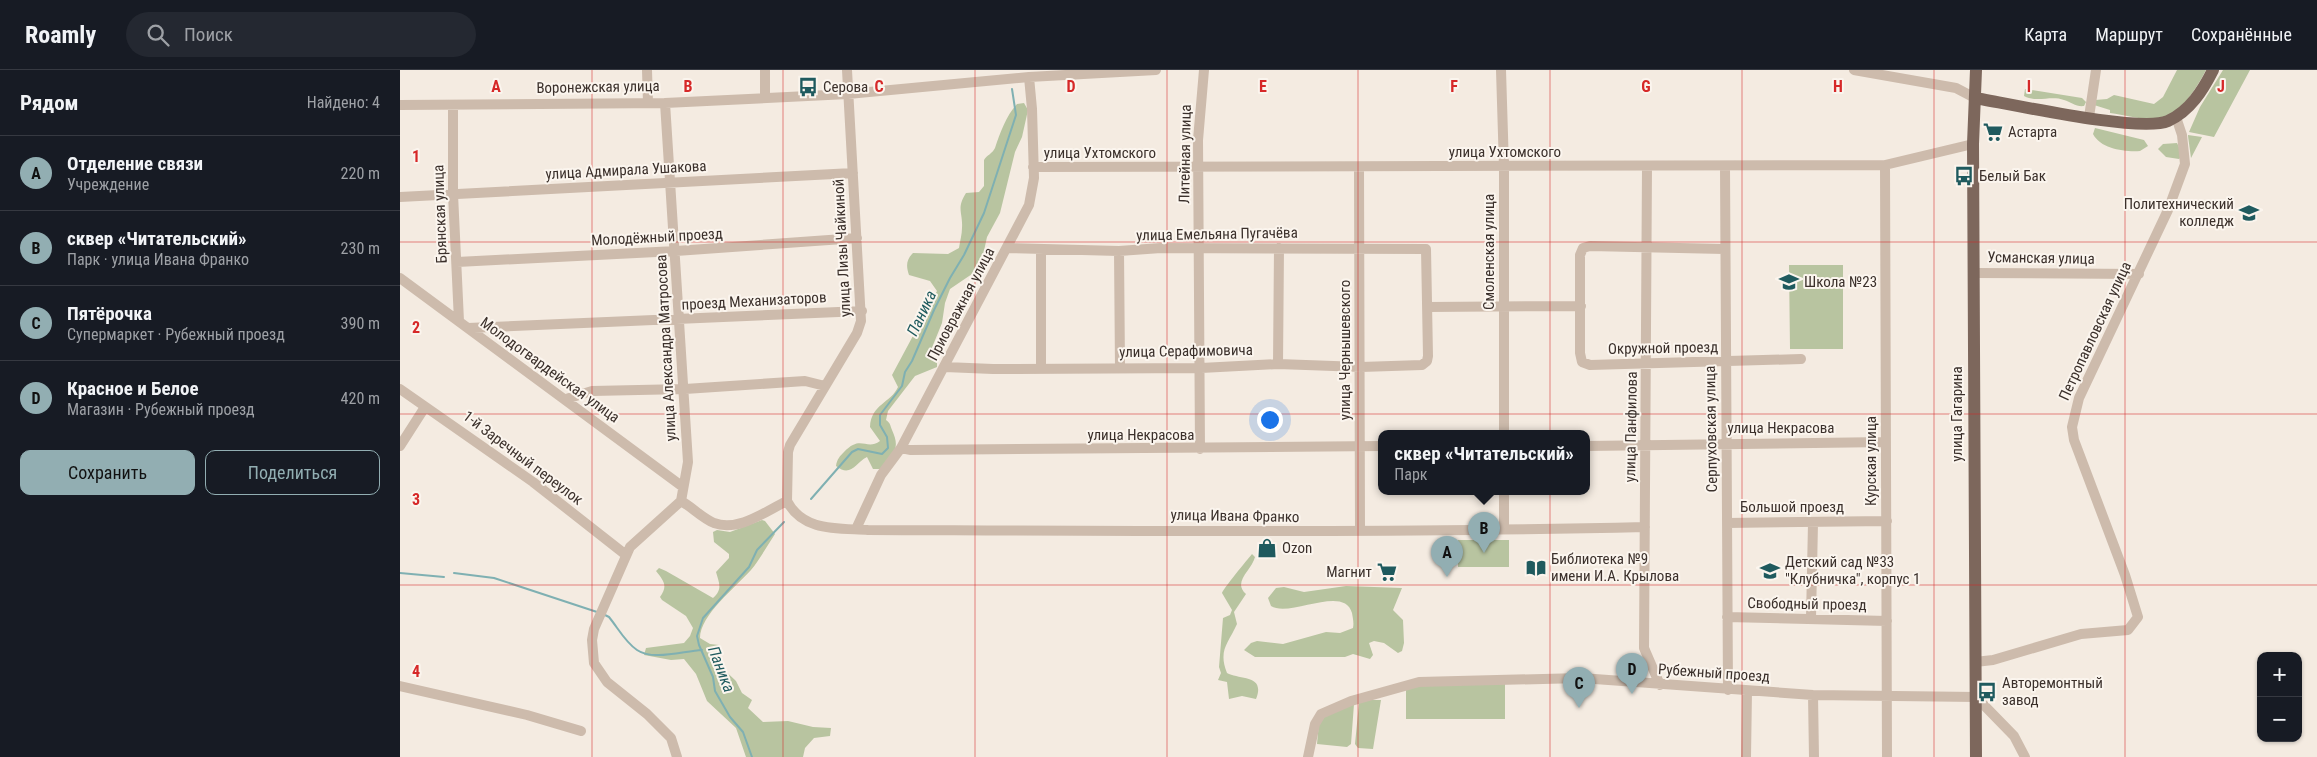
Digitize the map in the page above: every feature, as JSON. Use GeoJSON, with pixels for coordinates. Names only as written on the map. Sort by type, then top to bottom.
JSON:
{"type":"FeatureCollection","features":[{"type":"Feature","properties":{"kind":"main road","name":"улица Гагарина"},"geometry":{"type":"LineString","coordinates":[[1976,70],[1973,144],[1976,757]]}},
{"type":"Feature","properties":{"kind":"main road"},"geometry":{"type":"LineString","coordinates":[[1975,98],[2151,125],[2176,117],[2193,102],[2213,70]]}},
{"type":"Feature","properties":{"kind":"street"},"geometry":{"type":"LineString","coordinates":[[647,70],[648,103]]}},
{"type":"Feature","properties":{"kind":"street"},"geometry":{"type":"LineString","coordinates":[[765,70],[765,97]]}},
{"type":"Feature","properties":{"kind":"street","name":"улица Лизы Чайкиной"},"geometry":{"type":"LineString","coordinates":[[787,501],[788,452],[790,445],[857,333],[862,311],[847,70]]}},
{"type":"Feature","properties":{"kind":"street","name":"Воронежская улица"},"geometry":{"type":"LineString","coordinates":[[400,105],[665,103],[848,94],[971,77],[1029,77],[1156,70]]}},
{"type":"Feature","properties":{"kind":"street","name":"Литейная улица"},"geometry":{"type":"LineString","coordinates":[[1200,449],[1199,168],[1200,105],[1204,70]]}},
{"type":"Feature","properties":{"kind":"street","name":"Смоленская улица"},"geometry":{"type":"LineString","coordinates":[[1501,70],[1504,167],[1504,430]]}},
{"type":"Feature","properties":{"kind":"street"},"geometry":{"type":"LineString","coordinates":[[1854,70],[1956,88],[1975,98]]}},
{"type":"Feature","properties":{"kind":"street"},"geometry":{"type":"LineString","coordinates":[[2089,117],[2096,70]]}},
{"type":"Feature","properties":{"kind":"street","name":"Приовражная улица"},"geometry":{"type":"LineString","coordinates":[[856,529],[881,475],[902,448],[945,367],[955,343],[1008,248],[1029,205],[1033,190],[1033,167],[1032,109],[1029,77]]}},
{"type":"Feature","properties":{"kind":"street","name":"улица Александра Матросова"},"geometry":{"type":"LineString","coordinates":[[665,103],[685,389],[688,462],[681,500]]}},
{"type":"Feature","properties":{"kind":"street","name":"Брянская улица"},"geometry":{"type":"LineString","coordinates":[[453,106],[453,194],[459,320]]}},
{"type":"Feature","properties":{"kind":"street","name":"Петропавловская улица"},"geometry":{"type":"LineString","coordinates":[[1975,662],[2011,655],[2081,634],[2128,630],[2138,617],[2125,575],[2074,440],[2072,427],[2079,398],[2168,210],[2185,164],[2182,135],[2176,117]]}},
{"type":"Feature","properties":{"kind":"street","name":"улица Ухтомского"},"geometry":{"type":"LineString","coordinates":[[1033,167],[1359,168],[1885,165],[1973,144]]}},
{"type":"Feature","properties":{"kind":"street","name":"Курская улица"},"geometry":{"type":"LineString","coordinates":[[1885,165],[1887,757]]}},
{"type":"Feature","properties":{"kind":"street","name":"улица Панфилова"},"geometry":{"type":"LineString","coordinates":[[1647,167],[1647,445],[1644,648],[1660,685]]}},
{"type":"Feature","properties":{"kind":"street","name":"Серпуховская улица"},"geometry":{"type":"LineString","coordinates":[[1725,167],[1724,362],[1728,690]]}},
{"type":"Feature","properties":{"kind":"street","name":"улица Чернышевского"},"geometry":{"type":"LineString","coordinates":[[1359,168],[1360,531]]}},
{"type":"Feature","properties":{"kind":"street","name":"улица Адмирала Ушакова"},"geometry":{"type":"LineString","coordinates":[[400,196],[853,173]]}},
{"type":"Feature","properties":{"kind":"street","name":"Молодёжный проезд"},"geometry":{"type":"LineString","coordinates":[[457,262],[676,251],[857,238]]}},
{"type":"Feature","properties":{"kind":"street","name":"Окружной проезд"},"geometry":{"type":"LineString","coordinates":[[1724,249],[1647,246],[1590,246],[1583,248],[1580,255],[1580,354],[1582,362],[1590,365],[1801,359]]}},
{"type":"Feature","properties":{"kind":"street","name":"улица Емельяна Пугачёва"},"geometry":{"type":"LineString","coordinates":[[1008,248],[1119,251],[1200,248],[1426,248],[1428,308]]}},
{"type":"Feature","properties":{"kind":"street"},"geometry":{"type":"LineString","coordinates":[[1278,248],[1278,364]]}},
{"type":"Feature","properties":{"kind":"street"},"geometry":{"type":"LineString","coordinates":[[1041,250],[1041,367]]}},
{"type":"Feature","properties":{"kind":"street"},"geometry":{"type":"LineString","coordinates":[[1119,251],[1120,368]]}},
{"type":"Feature","properties":{"kind":"street","name":"Усманская улица"},"geometry":{"type":"LineString","coordinates":[[1973,273],[2139,274]]}},
{"type":"Feature","properties":{"kind":"street","name":"Молодогвардейская улица"},"geometry":{"type":"LineString","coordinates":[[400,278],[683,487]]}},
{"type":"Feature","properties":{"kind":"street"},"geometry":{"type":"LineString","coordinates":[[1428,308],[1581,306]]}},
{"type":"Feature","properties":{"kind":"street","name":"улица Серафимовича"},"geometry":{"type":"LineString","coordinates":[[945,367],[993,369],[1041,367],[1201,368],[1278,364],[1361,367],[1422,365],[1427,361],[1428,308]]}},
{"type":"Feature","properties":{"kind":"street","name":"проезд Механизаторов"},"geometry":{"type":"LineString","coordinates":[[468,328],[862,311]]}},
{"type":"Feature","properties":{"kind":"street"},"geometry":{"type":"LineString","coordinates":[[566,399],[592,392],[685,389],[805,381],[825,386]]}},
{"type":"Feature","properties":{"kind":"street","name":"1-й Заречный переулок"},"geometry":{"type":"LineString","coordinates":[[400,389],[534,482],[626,555]]}},
{"type":"Feature","properties":{"kind":"street"},"geometry":{"type":"LineString","coordinates":[[400,446],[425,406]]}},
{"type":"Feature","properties":{"kind":"street","name":"улица Некрасова"},"geometry":{"type":"LineString","coordinates":[[1590,446],[1886,442]]}},
{"type":"Feature","properties":{"kind":"street","name":"улица Некрасова"},"geometry":{"type":"LineString","coordinates":[[902,448],[911,450],[1200,449],[1378,446]]}},
{"type":"Feature","properties":{"kind":"street"},"geometry":{"type":"LineString","coordinates":[[1504,495],[1504,530]]}},
{"type":"Feature","properties":{"kind":"street"},"geometry":{"type":"LineString","coordinates":[[677,757],[671,738],[648,714],[607,682],[594,663],[592,640],[594,629],[630,548],[681,500],[713,522],[725,526],[752,519],[787,501]]}},
{"type":"Feature","properties":{"kind":"street","name":"улица Ивана Франко"},"geometry":{"type":"LineString","coordinates":[[787,501],[806,521],[825,528],[856,529],[1360,531],[1645,527]]}},
{"type":"Feature","properties":{"kind":"street","name":"Большой проезд"},"geometry":{"type":"LineString","coordinates":[[1727,523],[1887,521]]}},
{"type":"Feature","properties":{"kind":"street"},"geometry":{"type":"LineString","coordinates":[[1810,618],[1813,523]]}},
{"type":"Feature","properties":{"kind":"street","name":"Свободный проезд"},"geometry":{"type":"LineString","coordinates":[[1727,617],[1887,621]]}},
{"type":"Feature","properties":{"kind":"street","name":"Рубежный проезд"},"geometry":{"type":"LineString","coordinates":[[1308,757],[1315,724],[1321,714],[1352,701],[1407,685],[1438,681],[1581,678],[1813,695],[1976,697]]}},
{"type":"Feature","properties":{"kind":"street"},"geometry":{"type":"LineString","coordinates":[[400,686],[527,715],[582,731]]}},
{"type":"Feature","properties":{"kind":"street"},"geometry":{"type":"LineString","coordinates":[[1746,757],[1747,691]]}},
{"type":"Feature","properties":{"kind":"street"},"geometry":{"type":"LineString","coordinates":[[1813,695],[1814,757]]}},
{"type":"Feature","properties":{"kind":"street"},"geometry":{"type":"LineString","coordinates":[[1976,697],[2014,736],[2025,757]]}},
{"type":"Feature","properties":{"kind":"green space"},"geometry":{"type":"Polygon","coordinates":[[[2177,70],[2206,70],[2187,100],[2173,113],[2165,117],[2151,119],[2110,113],[2110,110],[2094,105],[2095,100],[2107,99],[2114,95],[2154,104],[2163,97],[2177,70]]]}},
{"type":"Feature","properties":{"kind":"green space"},"geometry":{"type":"Polygon","coordinates":[[[2223,70],[2250,70],[2214,137],[2189,132],[2200,107],[2223,70]]]}},
{"type":"Feature","properties":{"kind":"green space"},"geometry":{"type":"Polygon","coordinates":[[[2025,89],[2082,98],[2086,102],[2084,106],[2081,106],[2054,98],[2029,98],[2024,96],[2025,89]]]}},
{"type":"Feature","properties":{"kind":"green space"},"geometry":{"type":"Polygon","coordinates":[[[1024,103],[1028,110],[1022,137],[1015,152],[1000,213],[987,237],[982,260],[972,274],[950,289],[945,303],[942,323],[929,355],[937,363],[937,367],[915,376],[888,411],[886,420],[895,437],[896,447],[881,469],[873,469],[867,457],[849,470],[841,469],[836,466],[837,461],[850,447],[859,443],[875,444],[880,441],[870,427],[871,419],[877,408],[891,397],[898,387],[892,375],[937,291],[930,281],[909,275],[907,266],[909,258],[913,253],[948,254],[959,248],[962,230],[961,203],[963,198],[966,193],[979,192],[984,186],[984,160],[995,148],[1013,109],[1017,104],[1024,103]]]}},
{"type":"Feature","properties":{"kind":"green space"},"geometry":{"type":"Polygon","coordinates":[[[2095,128],[2144,140],[2148,146],[2140,151],[2127,151],[2107,146],[2101,143],[2093,134],[2095,128]]]}},
{"type":"Feature","properties":{"kind":"green space"},"geometry":{"type":"Polygon","coordinates":[[[2188,136],[2202,137],[2191,158],[2188,136]]]}},
{"type":"Feature","properties":{"kind":"green space"},"geometry":{"type":"Polygon","coordinates":[[[2177,143],[2183,155],[2179,159],[2166,157],[2158,149],[2163,144],[2177,143]]]}},
{"type":"Feature","properties":{"kind":"green space"},"geometry":{"type":"Polygon","coordinates":[[[1789,265],[1843,265],[1843,349],[1790,349],[1789,265]]]}},
{"type":"Feature","properties":{"kind":"green space"},"geometry":{"type":"Polygon","coordinates":[[[762,520],[765,521],[775,534],[751,570],[712,611],[702,629],[700,638],[710,644],[719,645],[721,648],[718,664],[736,681],[742,693],[752,700],[748,708],[763,722],[788,721],[813,727],[831,728],[830,736],[814,738],[805,748],[803,757],[746,757],[736,728],[707,701],[696,674],[684,659],[671,660],[644,655],[646,648],[684,643],[690,636],[693,628],[686,616],[660,597],[664,590],[664,584],[656,571],[659,568],[666,571],[713,598],[719,589],[716,572],[729,558],[729,554],[714,542],[713,532],[717,530],[730,532],[762,520]]]}},
{"type":"Feature","properties":{"kind":"green space"},"geometry":{"type":"Polygon","coordinates":[[[1458,540],[1509,540],[1509,567],[1458,567],[1458,540]]]}},
{"type":"Feature","properties":{"kind":"green space"},"geometry":{"type":"Polygon","coordinates":[[[1252,554],[1255,557],[1241,585],[1246,594],[1234,612],[1237,624],[1225,647],[1224,665],[1227,673],[1250,679],[1254,682],[1257,685],[1258,691],[1256,699],[1242,696],[1229,699],[1227,682],[1218,680],[1221,673],[1219,667],[1223,618],[1230,615],[1232,610],[1222,593],[1252,554]]]}},
{"type":"Feature","properties":{"kind":"green space"},"geometry":{"type":"Polygon","coordinates":[[[1346,586],[1402,588],[1393,610],[1403,620],[1404,643],[1402,651],[1398,653],[1384,643],[1374,641],[1369,643],[1373,655],[1370,659],[1353,654],[1345,657],[1255,657],[1244,650],[1251,643],[1257,641],[1283,644],[1326,632],[1340,633],[1353,628],[1352,613],[1347,605],[1339,601],[1280,609],[1271,606],[1268,598],[1276,588],[1284,587],[1304,592],[1346,586]]]}},
{"type":"Feature","properties":{"kind":"green space"},"geometry":{"type":"Polygon","coordinates":[[[1505,684],[1505,719],[1406,719],[1406,689],[1421,686],[1505,684]]]}},
{"type":"Feature","properties":{"kind":"green space"},"geometry":{"type":"Polygon","coordinates":[[[1381,700],[1373,749],[1358,748],[1355,744],[1359,703],[1381,700]]]}},
{"type":"Feature","properties":{"kind":"green space"},"geometry":{"type":"Polygon","coordinates":[[[1354,704],[1351,744],[1347,747],[1317,744],[1319,722],[1322,718],[1354,704]]]}},
{"type":"Feature","properties":{"kind":"waterway","name":"Паника"},"geometry":{"type":"LineString","coordinates":[[811,499],[852,452],[858,449],[882,454],[888,448],[887,437],[880,425],[880,415],[902,386],[905,372],[912,361],[934,310],[984,213],[1016,115],[1012,89]]}},
{"type":"Feature","properties":{"kind":"waterway","name":"Паника"},"geometry":{"type":"LineString","coordinates":[[752,757],[743,732],[730,717],[715,691],[713,677],[697,636],[703,618],[749,567],[757,550],[784,522]]}},
{"type":"Feature","properties":{"kind":"waterway"},"geometry":{"type":"LineString","coordinates":[[400,573],[444,577]]}},
{"type":"Feature","properties":{"kind":"waterway"},"geometry":{"type":"LineString","coordinates":[[454,573],[494,578],[597,612]]}},
{"type":"Feature","properties":{"kind":"waterway"},"geometry":{"type":"LineString","coordinates":[[605,615],[609,617],[629,643],[644,653],[660,655],[702,650]]}},
{"type":"Feature","properties":{"kind":"place","name":"Серова"},"geometry":{"type":"Point","coordinates":[808,87]}},
{"type":"Feature","properties":{"kind":"place","name":"Астарта"},"geometry":{"type":"Point","coordinates":[1993,132]}},
{"type":"Feature","properties":{"kind":"place","name":"Белый Бак"},"geometry":{"type":"Point","coordinates":[1964,176]}},
{"type":"Feature","properties":{"kind":"place","name":"Политехнический колледж"},"geometry":{"type":"Point","coordinates":[2249,213]}},
{"type":"Feature","properties":{"kind":"place","name":"Школа №23"},"geometry":{"type":"Point","coordinates":[1789,282]}},
{"type":"Feature","properties":{"kind":"place","name":"Ozon"},"geometry":{"type":"Point","coordinates":[1267,548]}},
{"type":"Feature","properties":{"kind":"place","name":"сквер «Читательский»"},"geometry":{"type":"Point","coordinates":[1484,553]}},
{"type":"Feature","properties":{"kind":"place","name":"Библиотека №9 имени И.А. Крылова"},"geometry":{"type":"Point","coordinates":[1536,568]}},
{"type":"Feature","properties":{"kind":"place","name":"Детский сад №33 \"Клубничка\", корпус 1"},"geometry":{"type":"Point","coordinates":[1770,571]}},
{"type":"Feature","properties":{"kind":"place","name":"Магнит"},"geometry":{"type":"Point","coordinates":[1387,572]}},
{"type":"Feature","properties":{"kind":"place","name":"Отделение связи"},"geometry":{"type":"Point","coordinates":[1447,577]}},
{"type":"Feature","properties":{"kind":"place","name":"Авторемонтный завод"},"geometry":{"type":"Point","coordinates":[1987,692]}},
{"type":"Feature","properties":{"kind":"place","name":"Красное и Белое"},"geometry":{"type":"Point","coordinates":[1632,694]}},
{"type":"Feature","properties":{"kind":"place","name":"Пятёрочка"},"geometry":{"type":"Point","coordinates":[1579,708]}}]}
